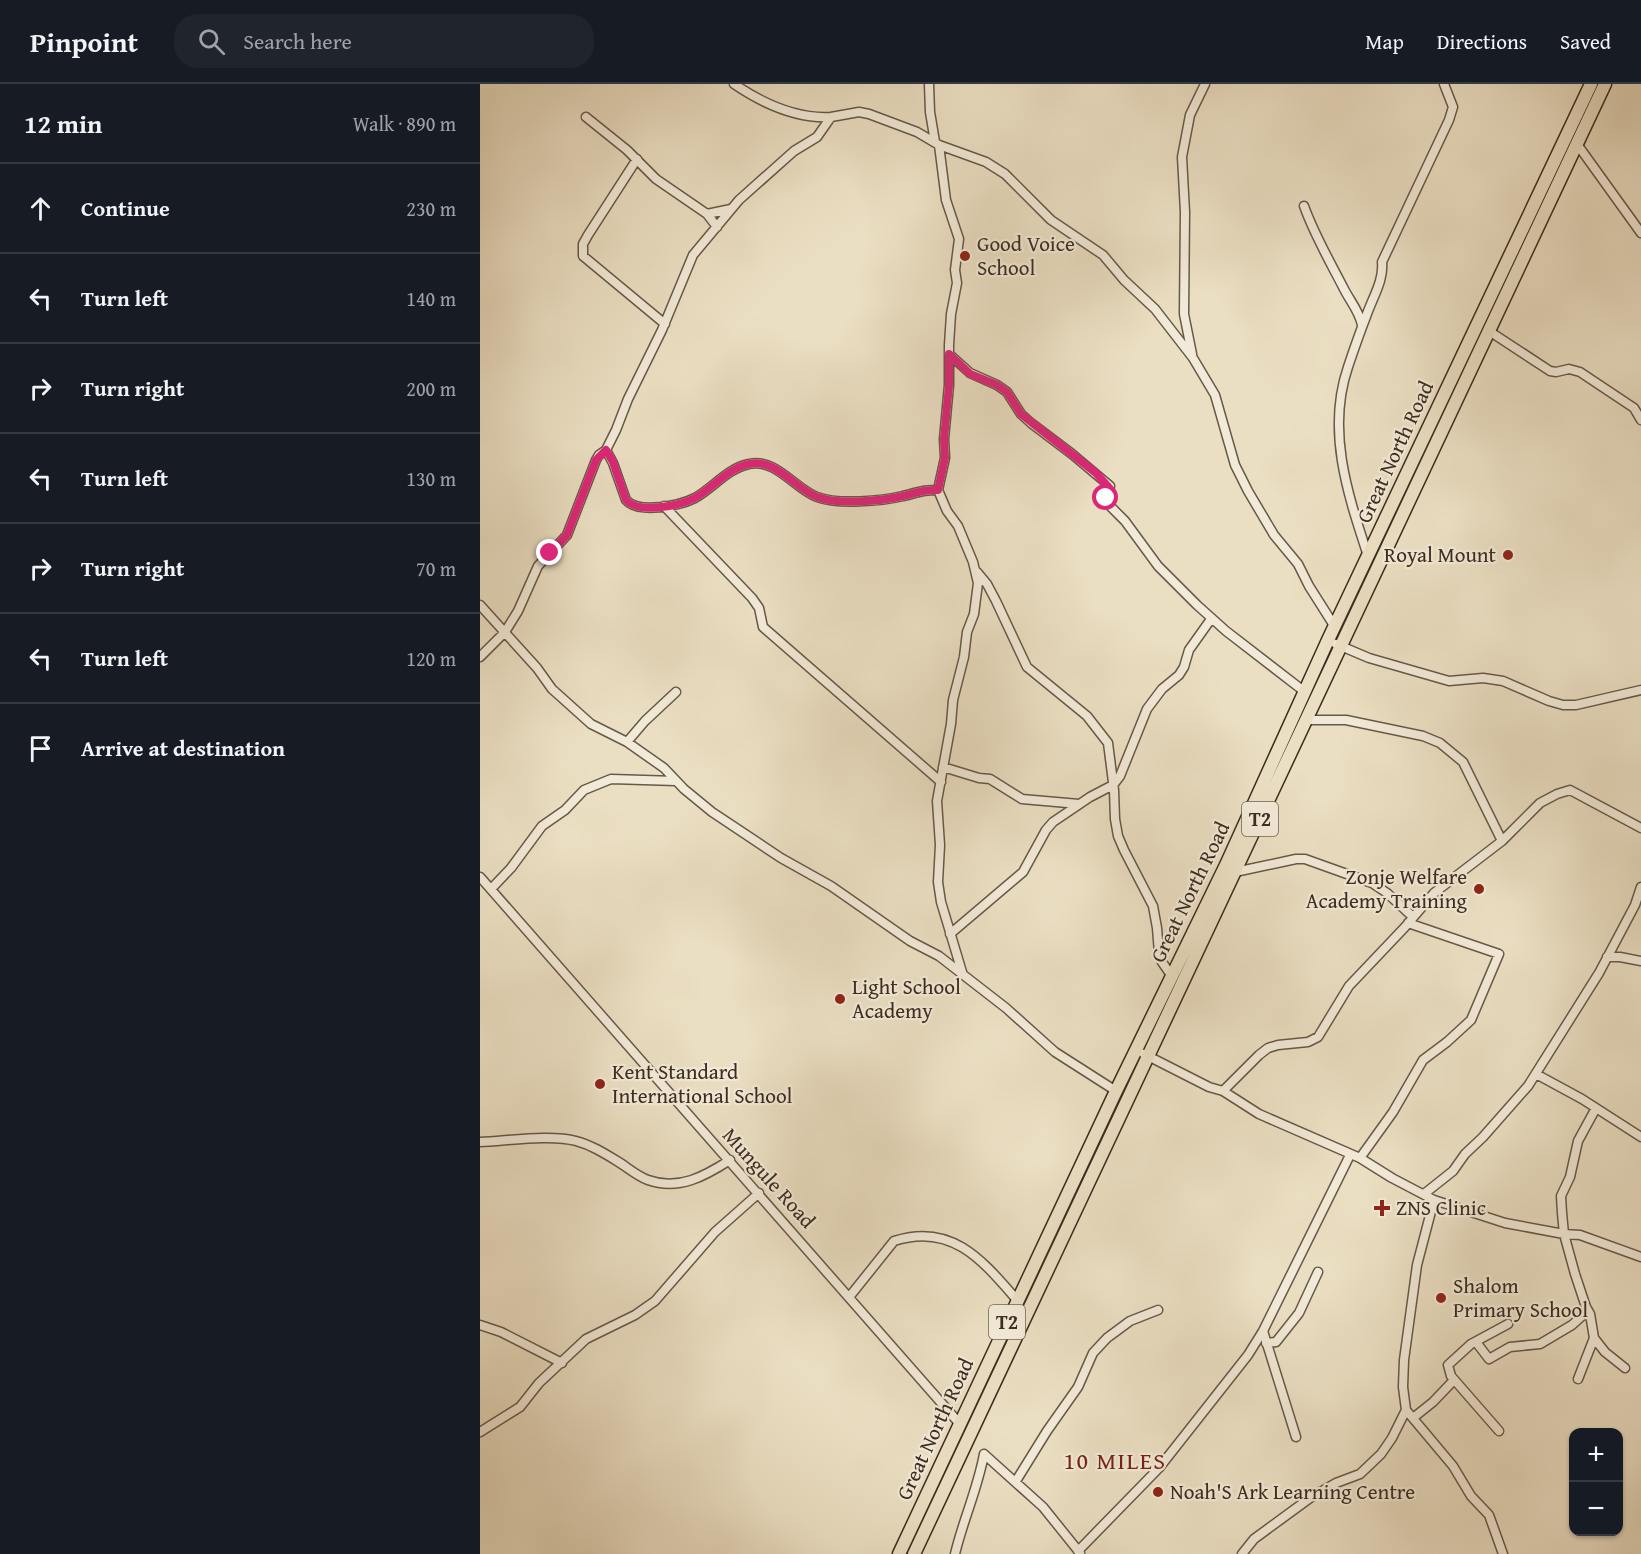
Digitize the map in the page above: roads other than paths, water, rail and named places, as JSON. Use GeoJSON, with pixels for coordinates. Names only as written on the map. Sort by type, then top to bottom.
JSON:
{"type":"FeatureCollection","features":[{"type":"Feature","properties":{"kind":"highway","name":"Great North Road"},"geometry":{"type":"LineString","coordinates":[[914,1554],[1577,144],[1598,85]]}},
{"type":"Feature","properties":{"kind":"highway","name":"Great North Road"},"geometry":{"type":"LineString","coordinates":[[899,1554],[1135,1050],[1226,865],[1328,640],[1598,85]]}},
{"type":"Feature","properties":{"kind":"street"},"geometry":{"type":"LineString","coordinates":[[734,84],[751,95],[790,111],[818,118],[859,111],[869,114],[971,156],[1005,174],[1052,220],[1102,255],[1124,280],[1155,309],[1193,358],[1215,395],[1235,465],[1248,491],[1274,535],[1298,564],[1335,627]]}},
{"type":"Feature","properties":{"kind":"street"},"geometry":{"type":"LineString","coordinates":[[929,84],[930,112],[946,200],[959,239],[955,270],[957,283],[951,314],[949,385],[944,428],[945,458],[938,490],[947,510],[958,526],[977,572],[996,601],[1027,667],[1087,716],[1108,743],[1118,836],[1154,906],[1159,953],[1162,963],[1171,975]]}},
{"type":"Feature","properties":{"kind":"street"},"geometry":{"type":"LineString","coordinates":[[1193,358],[1184,314],[1185,212],[1182,157],[1190,115],[1204,84]]}},
{"type":"Feature","properties":{"kind":"street"},"geometry":{"type":"LineString","coordinates":[[1368,556],[1348,492],[1340,450],[1338,428],[1341,391],[1362,325],[1380,283],[1383,271],[1382,262],[1449,120],[1453,107],[1444,84]]}},
{"type":"Feature","properties":{"kind":"street"},"geometry":{"type":"LineString","coordinates":[[586,117],[637,159],[656,179],[707,214],[717,227]]}},
{"type":"Feature","properties":{"kind":"street"},"geometry":{"type":"LineString","coordinates":[[480,657],[505,632],[518,611],[538,566],[567,535],[596,460],[606,450],[616,430],[638,376],[665,324],[688,264],[731,209],[794,151],[817,137],[831,117]]}},
{"type":"Feature","properties":{"kind":"street"},"geometry":{"type":"LineString","coordinates":[[1577,144],[1641,233]]}},
{"type":"Feature","properties":{"kind":"street"},"geometry":{"type":"LineString","coordinates":[[637,159],[583,244],[583,256],[665,324]]}},
{"type":"Feature","properties":{"kind":"street"},"geometry":{"type":"LineString","coordinates":[[1304,206],[1312,227],[1344,291],[1360,317],[1362,325]]}},
{"type":"Feature","properties":{"kind":"street"},"geometry":{"type":"LineString","coordinates":[[707,214],[731,209]]}},
{"type":"Feature","properties":{"kind":"street"},"geometry":{"type":"LineString","coordinates":[[1489,331],[1550,371],[1569,369],[1580,372],[1634,408],[1640,416]]}},
{"type":"Feature","properties":{"kind":"street"},"geometry":{"type":"LineString","coordinates":[[949,354],[970,374],[997,385],[1007,392],[1021,414],[1110,486],[1106,498],[1110,507],[1125,521],[1158,567],[1211,619],[1305,692]]}},
{"type":"Feature","properties":{"kind":"street"},"geometry":{"type":"LineString","coordinates":[[606,450],[613,462],[620,486],[630,504],[636,507],[664,506],[695,498],[736,469],[749,464],[765,465],[779,471],[817,497],[824,498],[876,501],[906,496],[922,489],[938,490]]}},
{"type":"Feature","properties":{"kind":"street"},"geometry":{"type":"LineString","coordinates":[[664,506],[752,598],[759,608],[763,627],[941,782]]}},
{"type":"Feature","properties":{"kind":"street"},"geometry":{"type":"LineString","coordinates":[[962,972],[941,902],[937,801],[953,700],[977,599],[977,572]]}},
{"type":"Feature","properties":{"kind":"street"},"geometry":{"type":"LineString","coordinates":[[480,605],[537,668],[552,689],[591,724],[627,742],[664,768],[712,812],[781,858],[831,886],[910,942],[939,956],[962,972],[1054,1052],[1116,1091]]}},
{"type":"Feature","properties":{"kind":"street"},"geometry":{"type":"LineString","coordinates":[[950,934],[1023,872],[1046,830],[1063,814],[1113,785],[1120,776],[1141,720],[1152,700],[1179,675],[1189,650],[1211,619]]}},
{"type":"Feature","properties":{"kind":"street"},"geometry":{"type":"LineString","coordinates":[[1328,640],[1369,658],[1449,681],[1483,678],[1503,681],[1563,705],[1576,705],[1641,690]]}},
{"type":"Feature","properties":{"kind":"street"},"geometry":{"type":"LineString","coordinates":[[627,742],[645,721],[676,692]]}},
{"type":"Feature","properties":{"kind":"street"},"geometry":{"type":"LineString","coordinates":[[1306,720],[1346,720],[1423,736],[1440,743],[1463,762],[1502,841]]}},
{"type":"Feature","properties":{"kind":"street"},"geometry":{"type":"LineString","coordinates":[[944,767],[990,779],[1022,799],[1080,804]]}},
{"type":"Feature","properties":{"kind":"street"},"geometry":{"type":"LineString","coordinates":[[491,889],[511,868],[542,826],[565,810],[584,790],[611,779],[676,781]]}},
{"type":"Feature","properties":{"kind":"street"},"geometry":{"type":"LineString","coordinates":[[1222,1091],[1268,1048],[1308,1042],[1318,1037],[1348,986],[1434,893],[1502,841],[1540,803],[1570,790],[1641,828]]}},
{"type":"Feature","properties":{"kind":"street"},"geometry":{"type":"LineString","coordinates":[[1235,872],[1305,859],[1372,883],[1387,893],[1410,920],[1499,954],[1471,1020],[1423,1060],[1393,1112],[1360,1158]]}},
{"type":"Feature","properties":{"kind":"street","name":"Mungule Road"},"geometry":{"type":"LineString","coordinates":[[480,877],[850,1296],[959,1423]]}},
{"type":"Feature","properties":{"kind":"street"},"geometry":{"type":"LineString","coordinates":[[1424,1194],[1453,1171],[1464,1154],[1505,1114],[1536,1074],[1581,1004],[1635,905],[1641,887]]}},
{"type":"Feature","properties":{"kind":"street"},"geometry":{"type":"LineString","coordinates":[[1607,957],[1641,961]]}},
{"type":"Feature","properties":{"kind":"street"},"geometry":{"type":"LineString","coordinates":[[1135,1050],[1209,1087],[1222,1091],[1259,1114],[1360,1158],[1434,1200],[1505,1223],[1580,1235],[1641,1257]]}},
{"type":"Feature","properties":{"kind":"street"},"geometry":{"type":"LineString","coordinates":[[1536,1074],[1641,1137]]}},
{"type":"Feature","properties":{"kind":"street"},"geometry":{"type":"LineString","coordinates":[[1596,1108],[1578,1141],[1570,1177],[1561,1196],[1564,1234],[1590,1314],[1594,1338],[1605,1352],[1625,1368]]}},
{"type":"Feature","properties":{"kind":"street"},"geometry":{"type":"LineString","coordinates":[[480,1142],[531,1139],[573,1140],[606,1154],[649,1180],[684,1184],[698,1179],[729,1160]]}},
{"type":"Feature","properties":{"kind":"street"},"geometry":{"type":"LineString","coordinates":[[955,1554],[962,1525],[981,1473],[984,1454],[1043,1507],[1080,1552],[1159,1468],[1248,1355],[1263,1331],[1350,1155]]}},
{"type":"Feature","properties":{"kind":"street"},"geometry":{"type":"LineString","coordinates":[[480,1432],[520,1407],[539,1383],[586,1339],[635,1315],[656,1300],[714,1232],[759,1193]]}},
{"type":"Feature","properties":{"kind":"street"},"geometry":{"type":"LineString","coordinates":[[1434,1200],[1424,1232],[1416,1273],[1404,1360],[1403,1387],[1406,1410],[1453,1466],[1471,1496],[1489,1515],[1503,1554]]}},
{"type":"Feature","properties":{"kind":"street"},"geometry":{"type":"LineString","coordinates":[[850,1296],[894,1241],[903,1238],[932,1237],[953,1242],[975,1255],[1017,1300]]}},
{"type":"Feature","properties":{"kind":"street"},"geometry":{"type":"LineString","coordinates":[[1266,1343],[1276,1342],[1294,1320],[1318,1272]]}},
{"type":"Feature","properties":{"kind":"street"},"geometry":{"type":"LineString","coordinates":[[1476,1342],[1489,1359],[1510,1347],[1540,1344],[1572,1325],[1582,1316],[1586,1307]]}},
{"type":"Feature","properties":{"kind":"street"},"geometry":{"type":"LineString","coordinates":[[1016,1481],[1047,1431],[1083,1380],[1093,1353],[1107,1338],[1130,1321],[1158,1310]]}},
{"type":"Feature","properties":{"kind":"street"},"geometry":{"type":"LineString","coordinates":[[1499,1431],[1454,1380],[1448,1365],[1476,1342],[1508,1324]]}},
{"type":"Feature","properties":{"kind":"street"},"geometry":{"type":"LineString","coordinates":[[480,1325],[533,1347],[562,1363]]}},
{"type":"Feature","properties":{"kind":"street"},"geometry":{"type":"LineString","coordinates":[[1263,1331],[1296,1437]]}},
{"type":"Feature","properties":{"kind":"street"},"geometry":{"type":"LineString","coordinates":[[1578,1379],[1594,1338]]}},
{"type":"Feature","properties":{"kind":"street"},"geometry":{"type":"LineString","coordinates":[[1413,1418],[1454,1380]]}},
{"type":"Feature","properties":{"kind":"street"},"geometry":{"type":"LineString","coordinates":[[1242,1554],[1254,1539],[1303,1503],[1336,1483],[1360,1474],[1372,1464],[1388,1445],[1406,1410]]}},
{"type":"Feature","properties":{"kind":"place","name":"Good Voice School"},"geometry":{"type":"Point","coordinates":[965,256]}},
{"type":"Feature","properties":{"kind":"place","name":"Royal Mount"},"geometry":{"type":"Point","coordinates":[1508,555]}},
{"type":"Feature","properties":{"kind":"place","name":"Zonje Welfare Academy Training"},"geometry":{"type":"Point","coordinates":[1479,889]}},
{"type":"Feature","properties":{"kind":"place","name":"Light School Academy"},"geometry":{"type":"Point","coordinates":[840,999]}},
{"type":"Feature","properties":{"kind":"place","name":"Kent Standard International School"},"geometry":{"type":"Point","coordinates":[600,1084]}},
{"type":"Feature","properties":{"kind":"place","name":"ZNS Clinic"},"geometry":{"type":"Point","coordinates":[1382,1208]}},
{"type":"Feature","properties":{"kind":"place","name":"Shalom Primary School"},"geometry":{"type":"Point","coordinates":[1441,1298]}},
{"type":"Feature","properties":{"kind":"place","name":"Noah'S Ark Learning Centre"},"geometry":{"type":"Point","coordinates":[1158,1492]}},
{"type":"Feature","properties":{"kind":"district","name":"10 MILES"},"geometry":{"type":"Point","coordinates":[1115,1461]}}]}
